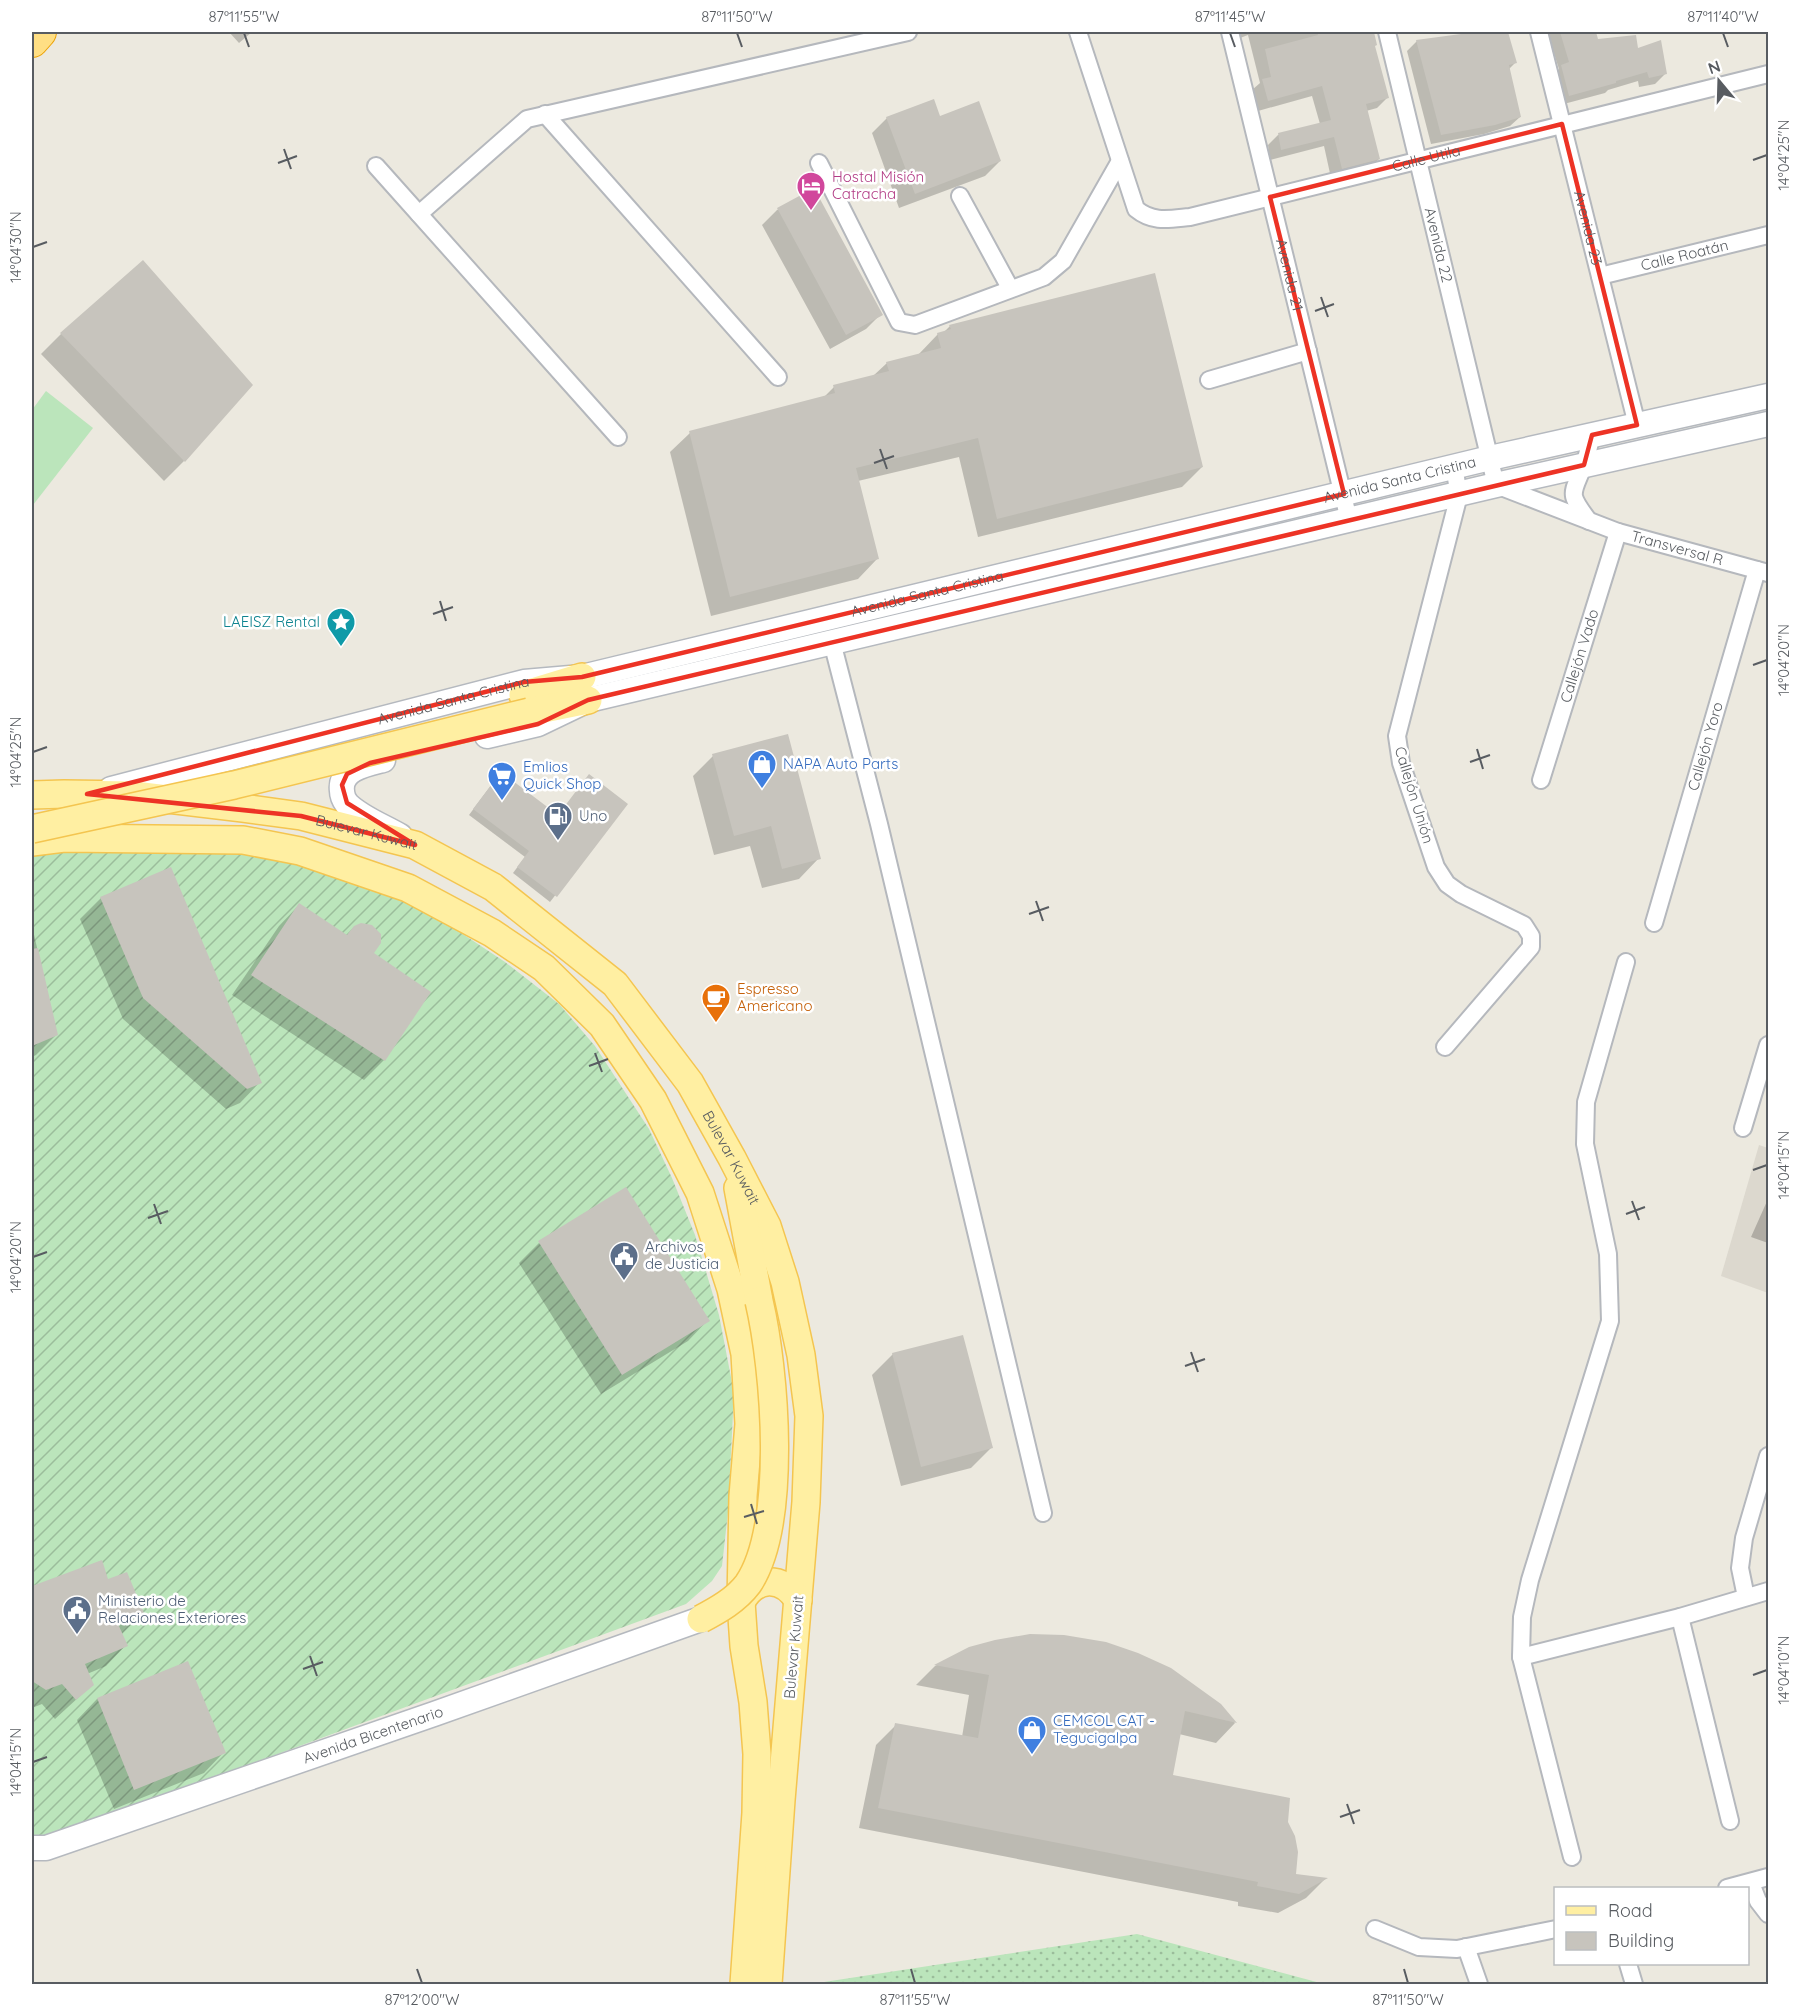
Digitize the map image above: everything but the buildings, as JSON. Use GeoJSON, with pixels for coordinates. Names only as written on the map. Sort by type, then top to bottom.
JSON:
{"type":"FeatureCollection","features":[{"type":"Feature","properties":{"kind":"highway"},"geometry":{"type":"LineString","coordinates":[[32,41],[40,32]]}},
{"type":"Feature","properties":{"kind":"main road"},"geometry":{"type":"LineString","coordinates":[[32,829],[234,785],[585,688]]}},
{"type":"Feature","properties":{"kind":"main road"},"geometry":{"type":"LineString","coordinates":[[32,810],[107,797],[526,704]]}},
{"type":"Feature","properties":{"kind":"main road","name":"Bulevar Kuwait"},"geometry":{"type":"LineString","coordinates":[[32,795],[87,794],[146,797],[301,816],[415,844],[493,887],[615,984],[690,1083],[732,1158],[766,1226],[785,1282],[801,1355],[809,1416],[798,1600],[768,1984]]}},
{"type":"Feature","properties":{"kind":"main road"},"geometry":{"type":"LineString","coordinates":[[32,842],[64,838],[243,840],[300,851],[408,888],[492,933],[544,968],[602,1025],[652,1100],[700,1193],[732,1242],[757,1291]]}},
{"type":"Feature","properties":{"kind":"main road"},"geometry":{"type":"LineString","coordinates":[[700,1619],[734,1599],[747,1584],[757,1567],[769,1524],[775,1426],[772,1381],[765,1327],[732,1158]]}},
{"type":"Feature","properties":{"kind":"main road"},"geometry":{"type":"LineString","coordinates":[[700,1193],[731,1289],[745,1354],[749,1424],[742,1529],[741,1602],[757,1754],[756,1813],[744,1984]]}},
{"type":"Feature","properties":{"kind":"main road"},"geometry":{"type":"LineString","coordinates":[[742,1529],[756,1544],[769,1548],[789,1543],[803,1528]]}},
{"type":"Feature","properties":{"kind":"main road"},"geometry":{"type":"LineString","coordinates":[[741,1602],[752,1588],[769,1582],[786,1587],[798,1600]]}},
{"type":"Feature","properties":{"kind":"street"},"geometry":{"type":"LineString","coordinates":[[419,214],[527,118],[908,32]]}},
{"type":"Feature","properties":{"kind":"street","name":"Calle Utila"},"geometry":{"type":"LineString","coordinates":[[1078,32],[1136,209],[1145,217],[1160,220],[1190,217],[1768,74]]}},
{"type":"Feature","properties":{"kind":"street","name":"Avenida 21"},"geometry":{"type":"LineString","coordinates":[[1230,32],[1349,520]]}},
{"type":"Feature","properties":{"kind":"street","name":"Avenida 22"},"geometry":{"type":"LineString","coordinates":[[1387,32],[1490,458]]}},
{"type":"Feature","properties":{"kind":"street","name":"Avenida 23"},"geometry":{"type":"LineString","coordinates":[[1539,32],[1637,425]]}},
{"type":"Feature","properties":{"kind":"street"},"geometry":{"type":"LineString","coordinates":[[545,114],[778,377]]}},
{"type":"Feature","properties":{"kind":"street"},"geometry":{"type":"LineString","coordinates":[[819,163],[899,321],[915,325],[1044,277],[1063,261],[1120,161]]}},
{"type":"Feature","properties":{"kind":"street"},"geometry":{"type":"LineString","coordinates":[[376,166],[618,437]]}},
{"type":"Feature","properties":{"kind":"street"},"geometry":{"type":"LineString","coordinates":[[960,196],[1010,288]]}},
{"type":"Feature","properties":{"kind":"street","name":"Calle Roatán"},"geometry":{"type":"LineString","coordinates":[[1600,276],[1768,235]]}},
{"type":"Feature","properties":{"kind":"street"},"geometry":{"type":"LineString","coordinates":[[1209,380],[1308,351]]}},
{"type":"Feature","properties":{"kind":"street","name":"Avenida Santa Cristina"},"geometry":{"type":"LineString","coordinates":[[415,844],[358,812],[347,803],[343,798],[342,785],[347,774],[370,763],[538,724],[585,688],[1344,494],[1490,458],[1768,396]]}},
{"type":"Feature","properties":{"kind":"street","name":"Avenida Santa Cristina"},"geometry":{"type":"LineString","coordinates":[[87,794],[135,784],[524,682],[585,688],[832,642],[1496,485],[1768,424]]}},
{"type":"Feature","properties":{"kind":"street"},"geometry":{"type":"LineString","coordinates":[[1589,521],[1575,501],[1573,492],[1584,465],[1592,435]]}},
{"type":"Feature","properties":{"kind":"street"},"geometry":{"type":"LineString","coordinates":[[1490,458],[1496,485]]}},
{"type":"Feature","properties":{"kind":"street","name":"Callejón Unión"},"geometry":{"type":"LineString","coordinates":[[1445,1047],[1532,947],[1531,936],[1524,925],[1461,894],[1447,884],[1436,867],[1400,754],[1397,736],[1459,495],[1454,467]]}},
{"type":"Feature","properties":{"kind":"street","name":"Transversal R"},"geometry":{"type":"LineString","coordinates":[[1496,485],[1617,532],[1763,572]]}},
{"type":"Feature","properties":{"kind":"street","name":"Callejón Vado"},"geometry":{"type":"LineString","coordinates":[[1540,780],[1617,532]]}},
{"type":"Feature","properties":{"kind":"street","name":"Callejón Yoro"},"geometry":{"type":"LineString","coordinates":[[1654,923],[1763,572]]}},
{"type":"Feature","properties":{"kind":"street"},"geometry":{"type":"LineString","coordinates":[[832,642],[882,836],[1043,1514]]}},
{"type":"Feature","properties":{"kind":"street"},"geometry":{"type":"LineString","coordinates":[[32,848],[64,838]]}},
{"type":"Feature","properties":{"kind":"street"},"geometry":{"type":"LineString","coordinates":[[1572,1857],[1521,1657],[1522,1617],[1530,1580],[1610,1321],[1608,1254],[1585,1144],[1586,1102],[1626,962]]}},
{"type":"Feature","properties":{"kind":"street"},"geometry":{"type":"LineString","coordinates":[[1743,1128],[1768,1045]]}},
{"type":"Feature","properties":{"kind":"street"},"geometry":{"type":"LineString","coordinates":[[1746,1597],[1740,1568],[1744,1538],[1768,1456]]}},
{"type":"Feature","properties":{"kind":"street"},"geometry":{"type":"LineString","coordinates":[[1521,1657],[1680,1617],[1768,1591]]}},
{"type":"Feature","properties":{"kind":"street"},"geometry":{"type":"LineString","coordinates":[[1680,1617],[1730,1821]]}},
{"type":"Feature","properties":{"kind":"street","name":"Avenida Bicentenario"},"geometry":{"type":"LineString","coordinates":[[36,1852],[424,1718],[700,1619]]}},
{"type":"Feature","properties":{"kind":"street"},"geometry":{"type":"LineString","coordinates":[[1732,1887],[1768,1877]]}},
{"type":"Feature","properties":{"kind":"street"},"geometry":{"type":"LineString","coordinates":[[1751,1883],[1758,1901],[1768,1914]]}},
{"type":"Feature","properties":{"kind":"street"},"geometry":{"type":"LineString","coordinates":[[1375,1929],[1419,1947],[1457,1949],[1554,1929]]}},
{"type":"Feature","properties":{"kind":"street"},"geometry":{"type":"LineString","coordinates":[[1466,1947],[1479,1984]]}},
{"type":"Feature","properties":{"kind":"street"},"geometry":{"type":"LineString","coordinates":[[1628,1965],[1634,1984]]}},
{"type":"Feature","properties":{"kind":"highlighted area"},"geometry":{"type":"Polygon","coordinates":[[[1562,124],[1637,425],[1592,435],[1584,465],[588,700],[538,724],[370,763],[347,774],[342,785],[347,803],[415,845],[301,816],[87,794],[524,682],[582,677],[1344,494],[1270,197],[1562,124]]]}},
{"type":"Feature","properties":{"kind":"shaded area"},"geometry":{"type":"Polygon","coordinates":[[[1759,1145],[1768,1148],[1768,1293],[1721,1276],[1759,1145]]]}},
{"type":"Feature","properties":{"kind":"green space"},"geometry":{"type":"Polygon","coordinates":[[[46,391],[93,428],[33,505],[32,410],[46,391]]]}},
{"type":"Feature","properties":{"kind":"green space"},"geometry":{"type":"Polygon","coordinates":[[[63,845],[237,851],[329,870],[425,909],[505,962],[559,1004],[595,1046],[649,1129],[672,1178],[695,1235],[719,1315],[734,1393],[728,1512],[722,1566],[712,1581],[686,1604],[55,1836],[32,1839],[32,855],[63,845]]]}},
{"type":"Feature","properties":{"kind":"green space"},"geometry":{"type":"Polygon","coordinates":[[[1137,1934],[1324,1984],[811,1984],[1137,1934]]]}},
{"type":"Feature","properties":{"kind":"place","name":"Hostal Misión Catracha"},"geometry":{"type":"Point","coordinates":[811,212]}},
{"type":"Feature","properties":{"kind":"place","name":"LAEISZ Rental"},"geometry":{"type":"Point","coordinates":[341,648]}},
{"type":"Feature","properties":{"kind":"place","name":"NAPA Auto Parts"},"geometry":{"type":"Point","coordinates":[762,790]}},
{"type":"Feature","properties":{"kind":"place","name":"Emlios Quick Shop"},"geometry":{"type":"Point","coordinates":[502,802]}},
{"type":"Feature","properties":{"kind":"place","name":"Uno"},"geometry":{"type":"Point","coordinates":[558,842]}},
{"type":"Feature","properties":{"kind":"place","name":"Espresso Americano"},"geometry":{"type":"Point","coordinates":[716,1024]}},
{"type":"Feature","properties":{"kind":"place","name":"Archivos de Justicia"},"geometry":{"type":"Point","coordinates":[624,1282]}},
{"type":"Feature","properties":{"kind":"place","name":"Ministerio de Relaciones Exteriores"},"geometry":{"type":"Point","coordinates":[77,1636]}},
{"type":"Feature","properties":{"kind":"place","name":"CEMCOL CAT - Tegucigalpa"},"geometry":{"type":"Point","coordinates":[1032,1756]}}]}
